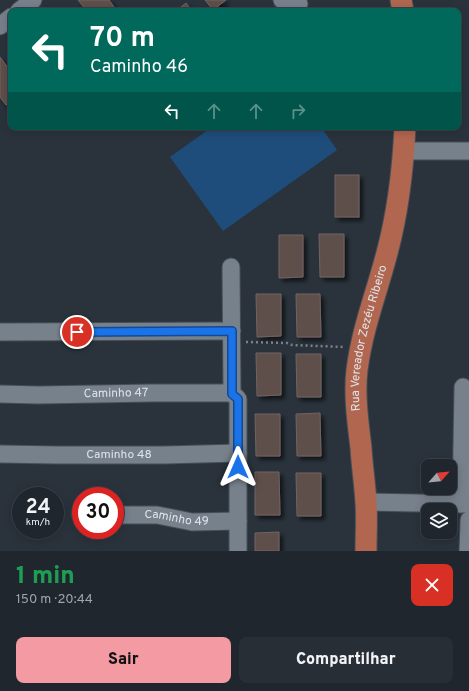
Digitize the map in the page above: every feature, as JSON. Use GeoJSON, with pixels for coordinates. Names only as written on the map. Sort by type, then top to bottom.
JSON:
{"type":"FeatureCollection","features":[{"type":"Feature","properties":{"kind":"main road","name":"Rua Vereador Zezéu Ribeiro"},"geometry":{"type":"LineString","coordinates":[[366,551],[366,502],[356,392],[357,371],[367,322],[394,227],[399,199],[405,130]]}},
{"type":"Feature","properties":{"kind":"street"},"geometry":{"type":"LineString","coordinates":[[23,8],[33,0]]}},
{"type":"Feature","properties":{"kind":"street"},"geometry":{"type":"LineString","coordinates":[[282,0],[286,3],[301,5]]}},
{"type":"Feature","properties":{"kind":"street"},"geometry":{"type":"LineString","coordinates":[[0,26],[8,19]]}},
{"type":"Feature","properties":{"kind":"street"},"geometry":{"type":"LineString","coordinates":[[404,152],[469,150]]}},
{"type":"Feature","properties":{"kind":"street"},"geometry":{"type":"LineString","coordinates":[[231,267],[232,394],[238,399],[238,551]]}},
{"type":"Feature","properties":{"kind":"street"},"geometry":{"type":"LineString","coordinates":[[0,332],[232,337]]}},
{"type":"Feature","properties":{"kind":"street"},"geometry":{"type":"LineString","coordinates":[[366,502],[465,504],[463,388]]}},
{"type":"Feature","properties":{"kind":"street","name":"Caminho 47"},"geometry":{"type":"LineString","coordinates":[[0,394],[232,394]]}},
{"type":"Feature","properties":{"kind":"street","name":"Caminho 48"},"geometry":{"type":"LineString","coordinates":[[0,454],[164,455],[238,453]]}},
{"type":"Feature","properties":{"kind":"street","name":"Caminho 49"},"geometry":{"type":"LineString","coordinates":[[124,515],[157,515],[192,522],[238,521]]}},
{"type":"Feature","properties":{"kind":"street"},"geometry":{"type":"LineString","coordinates":[[468,551],[469,520]]}},
{"type":"Feature","properties":{"kind":"path"},"geometry":{"type":"LineString","coordinates":[[232,337],[287,343],[292,345],[361,348]]}},
{"type":"Feature","properties":{"kind":"shaded area"},"geometry":{"type":"Polygon","coordinates":[[[208,130],[323,130],[337,150],[223,231],[170,157],[208,130]]]}},
{"type":"Feature","properties":{"kind":"building"},"geometry":{"type":"Polygon","coordinates":[[[78,0],[109,0],[115,8],[85,8],[78,0]]]}},
{"type":"Feature","properties":{"kind":"building"},"geometry":{"type":"Polygon","coordinates":[[[205,0],[226,0],[216,8],[211,8],[205,0]]]}},
{"type":"Feature","properties":{"kind":"building"},"geometry":{"type":"Polygon","coordinates":[[[186,3],[190,8],[180,8],[186,3]]]}},
{"type":"Feature","properties":{"kind":"building"},"geometry":{"type":"Polygon","coordinates":[[[0,57],[8,68],[8,104],[6,105],[0,97],[0,57]]]}},
{"type":"Feature","properties":{"kind":"building"},"geometry":{"type":"Polygon","coordinates":[[[335,175],[359,175],[359,217],[335,217],[335,175]]]}},
{"type":"Feature","properties":{"kind":"building"},"geometry":{"type":"Polygon","coordinates":[[[319,234],[344,234],[344,277],[320,277],[319,234]]]}},
{"type":"Feature","properties":{"kind":"building"},"geometry":{"type":"Polygon","coordinates":[[[279,235],[303,235],[303,277],[279,278],[279,235]]]}},
{"type":"Feature","properties":{"kind":"building"},"geometry":{"type":"Polygon","coordinates":[[[256,294],[281,294],[281,336],[257,337],[256,294]]]}},
{"type":"Feature","properties":{"kind":"building"},"geometry":{"type":"Polygon","coordinates":[[[296,294],[320,294],[321,337],[297,337],[296,294]]]}},
{"type":"Feature","properties":{"kind":"building"},"geometry":{"type":"Polygon","coordinates":[[[256,353],[281,353],[281,395],[257,396],[256,353]]]}},
{"type":"Feature","properties":{"kind":"building"},"geometry":{"type":"Polygon","coordinates":[[[296,354],[321,354],[321,397],[297,397],[296,354]]]}},
{"type":"Feature","properties":{"kind":"building"},"geometry":{"type":"Polygon","coordinates":[[[320,413],[321,456],[297,456],[296,414],[320,413]]]}},
{"type":"Feature","properties":{"kind":"building"},"geometry":{"type":"Polygon","coordinates":[[[255,414],[280,414],[280,456],[256,456],[255,414]]]}},
{"type":"Feature","properties":{"kind":"building"},"geometry":{"type":"Polygon","coordinates":[[[255,472],[279,472],[280,515],[255,515],[255,472]]]}},
{"type":"Feature","properties":{"kind":"building"},"geometry":{"type":"Polygon","coordinates":[[[296,473],[321,473],[321,516],[297,516],[296,473]]]}},
{"type":"Feature","properties":{"kind":"building"},"geometry":{"type":"Polygon","coordinates":[[[279,532],[279,551],[255,551],[255,533],[279,532]]]}},
{"type":"Feature","properties":{"kind":"route"},"geometry":{"type":"LineString","coordinates":[[77,332],[232,331],[232,394],[238,399],[238,467]]}}]}
